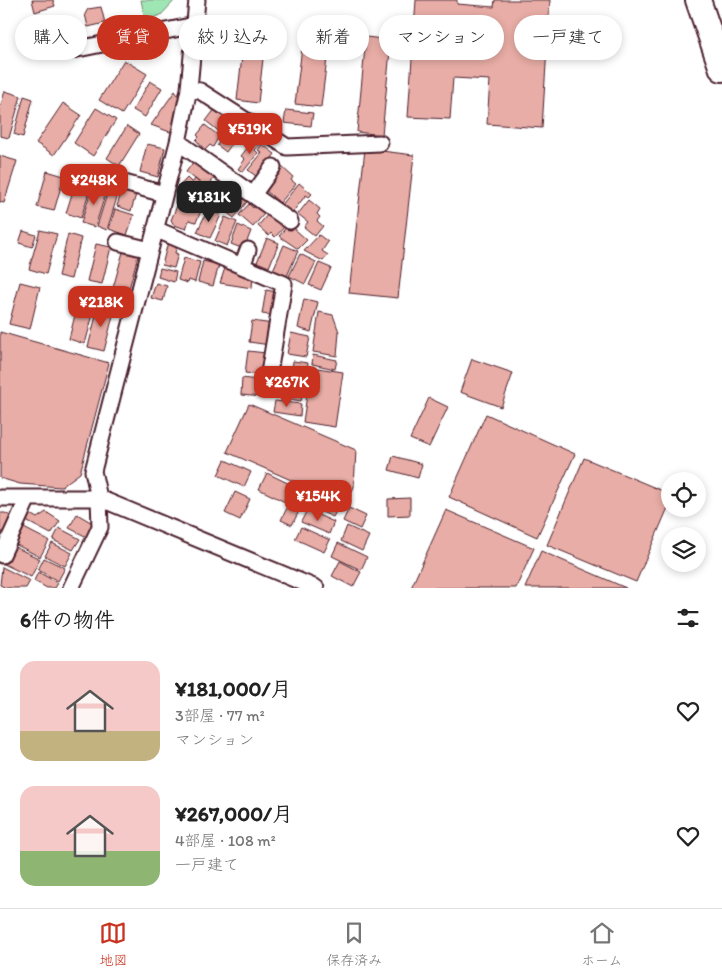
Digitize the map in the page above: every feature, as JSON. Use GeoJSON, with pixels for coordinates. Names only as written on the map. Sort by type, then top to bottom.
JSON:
{"type":"FeatureCollection","features":[{"type":"Feature","properties":{"kind":"main road"},"geometry":{"type":"LineString","coordinates":[[698,0],[722,69]]}},
{"type":"Feature","properties":{"kind":"street"},"geometry":{"type":"LineString","coordinates":[[196,15],[197,0]]}},
{"type":"Feature","properties":{"kind":"street"},"geometry":{"type":"LineString","coordinates":[[87,47],[179,28]]}},
{"type":"Feature","properties":{"kind":"street"},"geometry":{"type":"LineString","coordinates":[[71,588],[100,527],[99,498],[93,471],[178,142],[191,60]]}},
{"type":"Feature","properties":{"kind":"street"},"geometry":{"type":"LineString","coordinates":[[188,89],[200,91],[287,147],[380,143]]}},
{"type":"Feature","properties":{"kind":"street"},"geometry":{"type":"LineString","coordinates":[[178,142],[290,221]]}},
{"type":"Feature","properties":{"kind":"street"},"geometry":{"type":"LineString","coordinates":[[253,195],[273,167]]}},
{"type":"Feature","properties":{"kind":"street"},"geometry":{"type":"LineString","coordinates":[[117,181],[164,194]]}},
{"type":"Feature","properties":{"kind":"street"},"geometry":{"type":"LineString","coordinates":[[156,229],[284,284],[284,329],[269,374]]}},
{"type":"Feature","properties":{"kind":"street"},"geometry":{"type":"LineString","coordinates":[[118,242],[150,250]]}},
{"type":"Feature","properties":{"kind":"street"},"geometry":{"type":"LineString","coordinates":[[242,266],[248,250]]}},
{"type":"Feature","properties":{"kind":"street"},"geometry":{"type":"LineString","coordinates":[[0,498],[99,498],[316,588]]}},
{"type":"Feature","properties":{"kind":"street"},"geometry":{"type":"LineString","coordinates":[[2,555],[28,498]]}},
{"type":"Feature","properties":{"kind":"green space"},"geometry":{"type":"Polygon","coordinates":[[[141,0],[175,0],[161,15],[144,15],[141,0]]]}},
{"type":"Feature","properties":{"kind":"building"},"geometry":{"type":"Polygon","coordinates":[[[32,0],[53,0],[55,6],[35,12],[32,0]]]}},
{"type":"Feature","properties":{"kind":"building"},"geometry":{"type":"Polygon","coordinates":[[[416,0],[457,0],[457,4],[494,7],[495,0],[550,0],[549,15],[514,15],[514,60],[546,60],[542,128],[487,124],[490,80],[453,78],[450,119],[408,117],[412,60],[504,60],[504,15],[415,15],[416,0]]]}},
{"type":"Feature","properties":{"kind":"building"},"geometry":{"type":"Polygon","coordinates":[[[101,7],[103,15],[97,15],[97,25],[88,27],[87,15],[85,14],[88,9],[101,7]]]}},
{"type":"Feature","properties":{"kind":"building"},"geometry":{"type":"Polygon","coordinates":[[[369,37],[379,39],[379,60],[389,60],[382,135],[357,132],[364,60],[369,60],[369,37]]]}},
{"type":"Feature","properties":{"kind":"building"},"geometry":{"type":"Polygon","coordinates":[[[124,60],[147,74],[122,114],[99,100],[124,60]]]}},
{"type":"Feature","properties":{"kind":"building"},"geometry":{"type":"Polygon","coordinates":[[[242,60],[263,60],[258,103],[237,100],[242,60]]]}},
{"type":"Feature","properties":{"kind":"building"},"geometry":{"type":"Polygon","coordinates":[[[300,60],[327,60],[321,107],[295,104],[300,60]]]}},
{"type":"Feature","properties":{"kind":"building"},"geometry":{"type":"Polygon","coordinates":[[[150,81],[162,88],[145,117],[133,110],[150,81]]]}},
{"type":"Feature","properties":{"kind":"building"},"geometry":{"type":"Polygon","coordinates":[[[5,91],[21,96],[9,138],[0,136],[0,108],[5,91]]]}},
{"type":"Feature","properties":{"kind":"building"},"geometry":{"type":"Polygon","coordinates":[[[175,91],[179,97],[174,127],[170,132],[151,125],[175,91]]]}},
{"type":"Feature","properties":{"kind":"building"},"geometry":{"type":"Polygon","coordinates":[[[24,96],[33,99],[23,137],[14,134],[24,96]]]}},
{"type":"Feature","properties":{"kind":"building"},"geometry":{"type":"Polygon","coordinates":[[[63,103],[81,115],[54,155],[36,143],[63,103]]]}},
{"type":"Feature","properties":{"kind":"building"},"geometry":{"type":"Polygon","coordinates":[[[96,108],[116,120],[93,156],[74,143],[96,108]]]}},
{"type":"Feature","properties":{"kind":"building"},"geometry":{"type":"Polygon","coordinates":[[[215,109],[230,121],[221,133],[206,121],[215,109]]]}},
{"type":"Feature","properties":{"kind":"building"},"geometry":{"type":"Polygon","coordinates":[[[286,110],[313,113],[311,126],[284,123],[286,110]]]}},
{"type":"Feature","properties":{"kind":"building"},"geometry":{"type":"Polygon","coordinates":[[[233,123],[242,130],[226,152],[217,145],[233,123]]]}},
{"type":"Feature","properties":{"kind":"building"},"geometry":{"type":"Polygon","coordinates":[[[205,125],[219,136],[213,147],[210,145],[205,150],[196,140],[199,137],[197,135],[205,125]]]}},
{"type":"Feature","properties":{"kind":"building"},"geometry":{"type":"Polygon","coordinates":[[[127,126],[139,134],[119,166],[107,158],[127,126]]]}},
{"type":"Feature","properties":{"kind":"building"},"geometry":{"type":"Polygon","coordinates":[[[255,138],[261,143],[255,150],[258,153],[243,172],[238,169],[245,159],[241,156],[255,138]]]}},
{"type":"Feature","properties":{"kind":"building"},"geometry":{"type":"Polygon","coordinates":[[[147,144],[165,148],[158,177],[140,172],[147,144]]]}},
{"type":"Feature","properties":{"kind":"building"},"geometry":{"type":"Polygon","coordinates":[[[262,144],[275,154],[257,177],[248,170],[262,153],[258,150],[262,144]]]}},
{"type":"Feature","properties":{"kind":"building"},"geometry":{"type":"Polygon","coordinates":[[[365,149],[414,155],[398,298],[349,293],[365,149]]]}},
{"type":"Feature","properties":{"kind":"building"},"geometry":{"type":"Polygon","coordinates":[[[0,156],[17,161],[4,203],[0,202],[0,156]]]}},
{"type":"Feature","properties":{"kind":"building"},"geometry":{"type":"Polygon","coordinates":[[[194,161],[215,177],[207,188],[186,172],[194,161]]]}},
{"type":"Feature","properties":{"kind":"building"},"geometry":{"type":"Polygon","coordinates":[[[282,167],[293,177],[291,180],[296,184],[280,203],[264,189],[282,167]]]}},
{"type":"Feature","properties":{"kind":"building"},"geometry":{"type":"Polygon","coordinates":[[[47,171],[64,176],[54,211],[37,207],[47,171]]]}},
{"type":"Feature","properties":{"kind":"building"},"geometry":{"type":"Polygon","coordinates":[[[77,178],[92,182],[81,218],[66,213],[77,178]]]}},
{"type":"Feature","properties":{"kind":"building"},"geometry":{"type":"Polygon","coordinates":[[[187,178],[192,183],[195,179],[208,190],[200,200],[194,195],[191,197],[179,187],[187,178]]]}},
{"type":"Feature","properties":{"kind":"building"},"geometry":{"type":"Polygon","coordinates":[[[228,183],[235,189],[218,209],[207,200],[216,189],[220,192],[228,183]]]}},
{"type":"Feature","properties":{"kind":"building"},"geometry":{"type":"Polygon","coordinates":[[[299,183],[312,194],[309,197],[306,195],[291,214],[281,206],[299,183]]]}},
{"type":"Feature","properties":{"kind":"building"},"geometry":{"type":"Polygon","coordinates":[[[93,184],[107,189],[95,227],[81,223],[93,184]]]}},
{"type":"Feature","properties":{"kind":"building"},"geometry":{"type":"Polygon","coordinates":[[[123,187],[137,191],[131,211],[117,206],[123,187]]]}},
{"type":"Feature","properties":{"kind":"building"},"geometry":{"type":"Polygon","coordinates":[[[109,188],[119,191],[107,230],[97,226],[109,188]]]}},
{"type":"Feature","properties":{"kind":"building"},"geometry":{"type":"Polygon","coordinates":[[[244,193],[250,198],[234,218],[222,209],[232,198],[237,195],[240,197],[244,193]]]}},
{"type":"Feature","properties":{"kind":"building"},"geometry":{"type":"Polygon","coordinates":[[[181,196],[203,207],[196,222],[189,220],[186,229],[174,225],[171,220],[181,196]]]}},
{"type":"Feature","properties":{"kind":"building"},"geometry":{"type":"Polygon","coordinates":[[[259,200],[269,208],[253,227],[239,215],[249,204],[253,208],[259,200]]]}},
{"type":"Feature","properties":{"kind":"building"},"geometry":{"type":"Polygon","coordinates":[[[309,200],[320,209],[317,214],[320,217],[317,221],[323,226],[315,236],[304,227],[308,222],[298,214],[309,200]]]}},
{"type":"Feature","properties":{"kind":"building"},"geometry":{"type":"Polygon","coordinates":[[[115,209],[134,215],[127,235],[109,229],[115,209]]]}},
{"type":"Feature","properties":{"kind":"building"},"geometry":{"type":"Polygon","coordinates":[[[208,209],[221,215],[210,238],[197,232],[208,209]]]}},
{"type":"Feature","properties":{"kind":"building"},"geometry":{"type":"Polygon","coordinates":[[[268,214],[273,218],[276,214],[287,224],[275,237],[271,233],[269,236],[258,226],[268,214]]]}},
{"type":"Feature","properties":{"kind":"building"},"geometry":{"type":"Polygon","coordinates":[[[225,217],[237,222],[227,246],[215,241],[225,217]]]}},
{"type":"Feature","properties":{"kind":"building"},"geometry":{"type":"Polygon","coordinates":[[[289,224],[307,240],[298,249],[279,236],[289,224]]]}},
{"type":"Feature","properties":{"kind":"building"},"geometry":{"type":"Polygon","coordinates":[[[238,225],[251,231],[244,249],[231,244],[238,225]]]}},
{"type":"Feature","properties":{"kind":"building"},"geometry":{"type":"Polygon","coordinates":[[[40,230],[57,234],[46,274],[29,269],[40,230]]]}},
{"type":"Feature","properties":{"kind":"building"},"geometry":{"type":"Polygon","coordinates":[[[23,231],[36,235],[32,247],[19,243],[23,231]]]}},
{"type":"Feature","properties":{"kind":"building"},"geometry":{"type":"Polygon","coordinates":[[[68,234],[81,238],[71,279],[58,276],[68,234]]]}},
{"type":"Feature","properties":{"kind":"building"},"geometry":{"type":"Polygon","coordinates":[[[319,235],[328,242],[322,251],[328,255],[323,261],[304,251],[319,235]]]}},
{"type":"Feature","properties":{"kind":"building"},"geometry":{"type":"Polygon","coordinates":[[[267,238],[279,243],[269,267],[257,262],[267,238]]]}},
{"type":"Feature","properties":{"kind":"building"},"geometry":{"type":"Polygon","coordinates":[[[168,242],[177,245],[175,253],[178,254],[174,268],[162,265],[168,242]]]}},
{"type":"Feature","properties":{"kind":"building"},"geometry":{"type":"Polygon","coordinates":[[[96,244],[111,247],[102,284],[87,281],[96,244]]]}},
{"type":"Feature","properties":{"kind":"building"},"geometry":{"type":"Polygon","coordinates":[[[284,245],[298,251],[287,276],[273,270],[284,245]]]}},
{"type":"Feature","properties":{"kind":"building"},"geometry":{"type":"Polygon","coordinates":[[[123,252],[138,256],[128,292],[113,288],[123,252]]]}},
{"type":"Feature","properties":{"kind":"building"},"geometry":{"type":"Polygon","coordinates":[[[300,254],[316,262],[305,284],[289,276],[300,254]]]}},
{"type":"Feature","properties":{"kind":"building"},"geometry":{"type":"Polygon","coordinates":[[[184,258],[200,262],[195,282],[188,280],[187,283],[178,280],[184,258]]]}},
{"type":"Feature","properties":{"kind":"building"},"geometry":{"type":"Polygon","coordinates":[[[203,261],[219,265],[213,286],[198,282],[203,261]]]}},
{"type":"Feature","properties":{"kind":"building"},"geometry":{"type":"Polygon","coordinates":[[[319,263],[331,268],[321,290],[309,285],[319,263]]]}},
{"type":"Feature","properties":{"kind":"building"},"geometry":{"type":"Polygon","coordinates":[[[160,268],[176,272],[174,282],[158,277],[160,268]]]}},
{"type":"Feature","properties":{"kind":"building"},"geometry":{"type":"Polygon","coordinates":[[[225,268],[241,271],[241,274],[253,276],[252,288],[220,283],[225,268]]]}},
{"type":"Feature","properties":{"kind":"building"},"geometry":{"type":"Polygon","coordinates":[[[20,282],[40,287],[30,329],[9,324],[20,282]]]}},
{"type":"Feature","properties":{"kind":"building"},"geometry":{"type":"Polygon","coordinates":[[[156,283],[167,286],[163,301],[151,298],[156,283]]]}},
{"type":"Feature","properties":{"kind":"building"},"geometry":{"type":"Polygon","coordinates":[[[266,290],[282,293],[278,316],[262,314],[266,290]]]}},
{"type":"Feature","properties":{"kind":"building"},"geometry":{"type":"Polygon","coordinates":[[[79,299],[96,303],[85,344],[69,339],[79,299]]]}},
{"type":"Feature","properties":{"kind":"building"},"geometry":{"type":"Polygon","coordinates":[[[304,299],[318,302],[311,332],[298,328],[304,299]]]}},
{"type":"Feature","properties":{"kind":"building"},"geometry":{"type":"Polygon","coordinates":[[[99,304],[115,308],[104,351],[88,347],[99,304]]]}},
{"type":"Feature","properties":{"kind":"building"},"geometry":{"type":"Polygon","coordinates":[[[319,312],[333,315],[339,332],[337,356],[313,352],[319,312]]]}},
{"type":"Feature","properties":{"kind":"building"},"geometry":{"type":"Polygon","coordinates":[[[252,321],[273,324],[270,345],[249,342],[252,321]]]}},
{"type":"Feature","properties":{"kind":"building"},"geometry":{"type":"Polygon","coordinates":[[[0,332],[109,363],[80,473],[61,487],[20,484],[0,478],[0,332]]]}},
{"type":"Feature","properties":{"kind":"building"},"geometry":{"type":"Polygon","coordinates":[[[291,333],[310,337],[306,357],[287,354],[291,333]]]}},
{"type":"Feature","properties":{"kind":"building"},"geometry":{"type":"Polygon","coordinates":[[[248,351],[266,353],[263,375],[245,373],[248,351]]]}},
{"type":"Feature","properties":{"kind":"building"},"geometry":{"type":"Polygon","coordinates":[[[313,355],[337,360],[335,369],[312,364],[313,355]]]}},
{"type":"Feature","properties":{"kind":"building"},"geometry":{"type":"Polygon","coordinates":[[[472,359],[513,373],[501,407],[460,392],[472,359]]]}},
{"type":"Feature","properties":{"kind":"building"},"geometry":{"type":"Polygon","coordinates":[[[293,361],[308,363],[305,383],[291,381],[293,361]]]}},
{"type":"Feature","properties":{"kind":"building"},"geometry":{"type":"Polygon","coordinates":[[[311,367],[343,372],[335,427],[303,422],[311,367]]]}},
{"type":"Feature","properties":{"kind":"building"},"geometry":{"type":"Polygon","coordinates":[[[242,378],[264,381],[262,397],[241,395],[242,378]]]}},
{"type":"Feature","properties":{"kind":"building"},"geometry":{"type":"Polygon","coordinates":[[[280,382],[304,386],[301,401],[277,397],[280,382]]]}},
{"type":"Feature","properties":{"kind":"building"},"geometry":{"type":"Polygon","coordinates":[[[429,398],[448,407],[429,447],[410,439],[429,398]]]}},
{"type":"Feature","properties":{"kind":"building"},"geometry":{"type":"Polygon","coordinates":[[[275,401],[301,404],[300,416],[273,412],[275,401]]]}},
{"type":"Feature","properties":{"kind":"building"},"geometry":{"type":"Polygon","coordinates":[[[249,404],[356,450],[354,487],[346,504],[227,452],[249,404]]]}},
{"type":"Feature","properties":{"kind":"building"},"geometry":{"type":"Polygon","coordinates":[[[486,414],[575,454],[537,537],[449,497],[486,414]]]}},
{"type":"Feature","properties":{"kind":"building"},"geometry":{"type":"Polygon","coordinates":[[[393,456],[422,464],[418,478],[389,470],[393,456]]]}},
{"type":"Feature","properties":{"kind":"building"},"geometry":{"type":"Polygon","coordinates":[[[584,458],[661,490],[661,517],[664,517],[636,582],[547,545],[584,458]]]}},
{"type":"Feature","properties":{"kind":"building"},"geometry":{"type":"Polygon","coordinates":[[[225,460],[251,472],[244,487],[218,475],[225,460]]]}},
{"type":"Feature","properties":{"kind":"building"},"geometry":{"type":"Polygon","coordinates":[[[267,473],[308,493],[292,525],[281,520],[289,504],[259,489],[267,473]]]}},
{"type":"Feature","properties":{"kind":"building"},"geometry":{"type":"Polygon","coordinates":[[[235,492],[250,499],[240,520],[225,513],[235,492]]]}},
{"type":"Feature","properties":{"kind":"building"},"geometry":{"type":"Polygon","coordinates":[[[314,493],[340,504],[333,517],[308,506],[314,493]]]}},
{"type":"Feature","properties":{"kind":"building"},"geometry":{"type":"Polygon","coordinates":[[[410,498],[410,515],[388,516],[388,499],[410,498]]]}},
{"type":"Feature","properties":{"kind":"building"},"geometry":{"type":"Polygon","coordinates":[[[349,508],[366,516],[360,529],[343,521],[349,508]]]}},
{"type":"Feature","properties":{"kind":"building"},"geometry":{"type":"Polygon","coordinates":[[[307,510],[334,522],[329,534],[301,522],[307,510]]]}},
{"type":"Feature","properties":{"kind":"building"},"geometry":{"type":"Polygon","coordinates":[[[446,510],[534,548],[516,588],[411,588],[446,510]]]}},
{"type":"Feature","properties":{"kind":"building"},"geometry":{"type":"Polygon","coordinates":[[[46,512],[60,521],[51,534],[26,521],[30,514],[37,518],[46,512]]]}},
{"type":"Feature","properties":{"kind":"building"},"geometry":{"type":"Polygon","coordinates":[[[0,513],[5,513],[14,518],[5,539],[0,537],[0,513]]]}},
{"type":"Feature","properties":{"kind":"building"},"geometry":{"type":"Polygon","coordinates":[[[77,514],[94,524],[87,537],[69,528],[77,514]]]}},
{"type":"Feature","properties":{"kind":"building"},"geometry":{"type":"Polygon","coordinates":[[[347,526],[369,536],[362,551],[341,541],[347,526]]]}},
{"type":"Feature","properties":{"kind":"building"},"geometry":{"type":"Polygon","coordinates":[[[22,527],[49,541],[40,557],[13,543],[22,527]]]}},
{"type":"Feature","properties":{"kind":"building"},"geometry":{"type":"Polygon","coordinates":[[[301,527],[330,540],[324,552],[295,539],[301,527]]]}},
{"type":"Feature","properties":{"kind":"building"},"geometry":{"type":"Polygon","coordinates":[[[59,528],[80,539],[73,550],[53,540],[59,528]]]}},
{"type":"Feature","properties":{"kind":"building"},"geometry":{"type":"Polygon","coordinates":[[[52,543],[72,553],[65,566],[45,556],[52,543]]]}},
{"type":"Feature","properties":{"kind":"building"},"geometry":{"type":"Polygon","coordinates":[[[338,543],[367,557],[361,570],[332,556],[338,543]]]}},
{"type":"Feature","properties":{"kind":"building"},"geometry":{"type":"Polygon","coordinates":[[[13,546],[40,559],[31,577],[4,564],[13,546]]]}},
{"type":"Feature","properties":{"kind":"building"},"geometry":{"type":"Polygon","coordinates":[[[541,551],[626,588],[525,588],[541,551]]]}},
{"type":"Feature","properties":{"kind":"building"},"geometry":{"type":"Polygon","coordinates":[[[44,558],[65,568],[58,581],[38,570],[44,558]]]}},
{"type":"Feature","properties":{"kind":"building"},"geometry":{"type":"Polygon","coordinates":[[[340,561],[361,572],[353,587],[332,576],[340,561]]]}},
{"type":"Feature","properties":{"kind":"building"},"geometry":{"type":"Polygon","coordinates":[[[2,567],[30,581],[26,588],[6,588],[0,585],[2,567]]]}},
{"type":"Feature","properties":{"kind":"building"},"geometry":{"type":"Polygon","coordinates":[[[38,572],[58,583],[55,588],[47,588],[34,581],[38,572]]]}}]}
